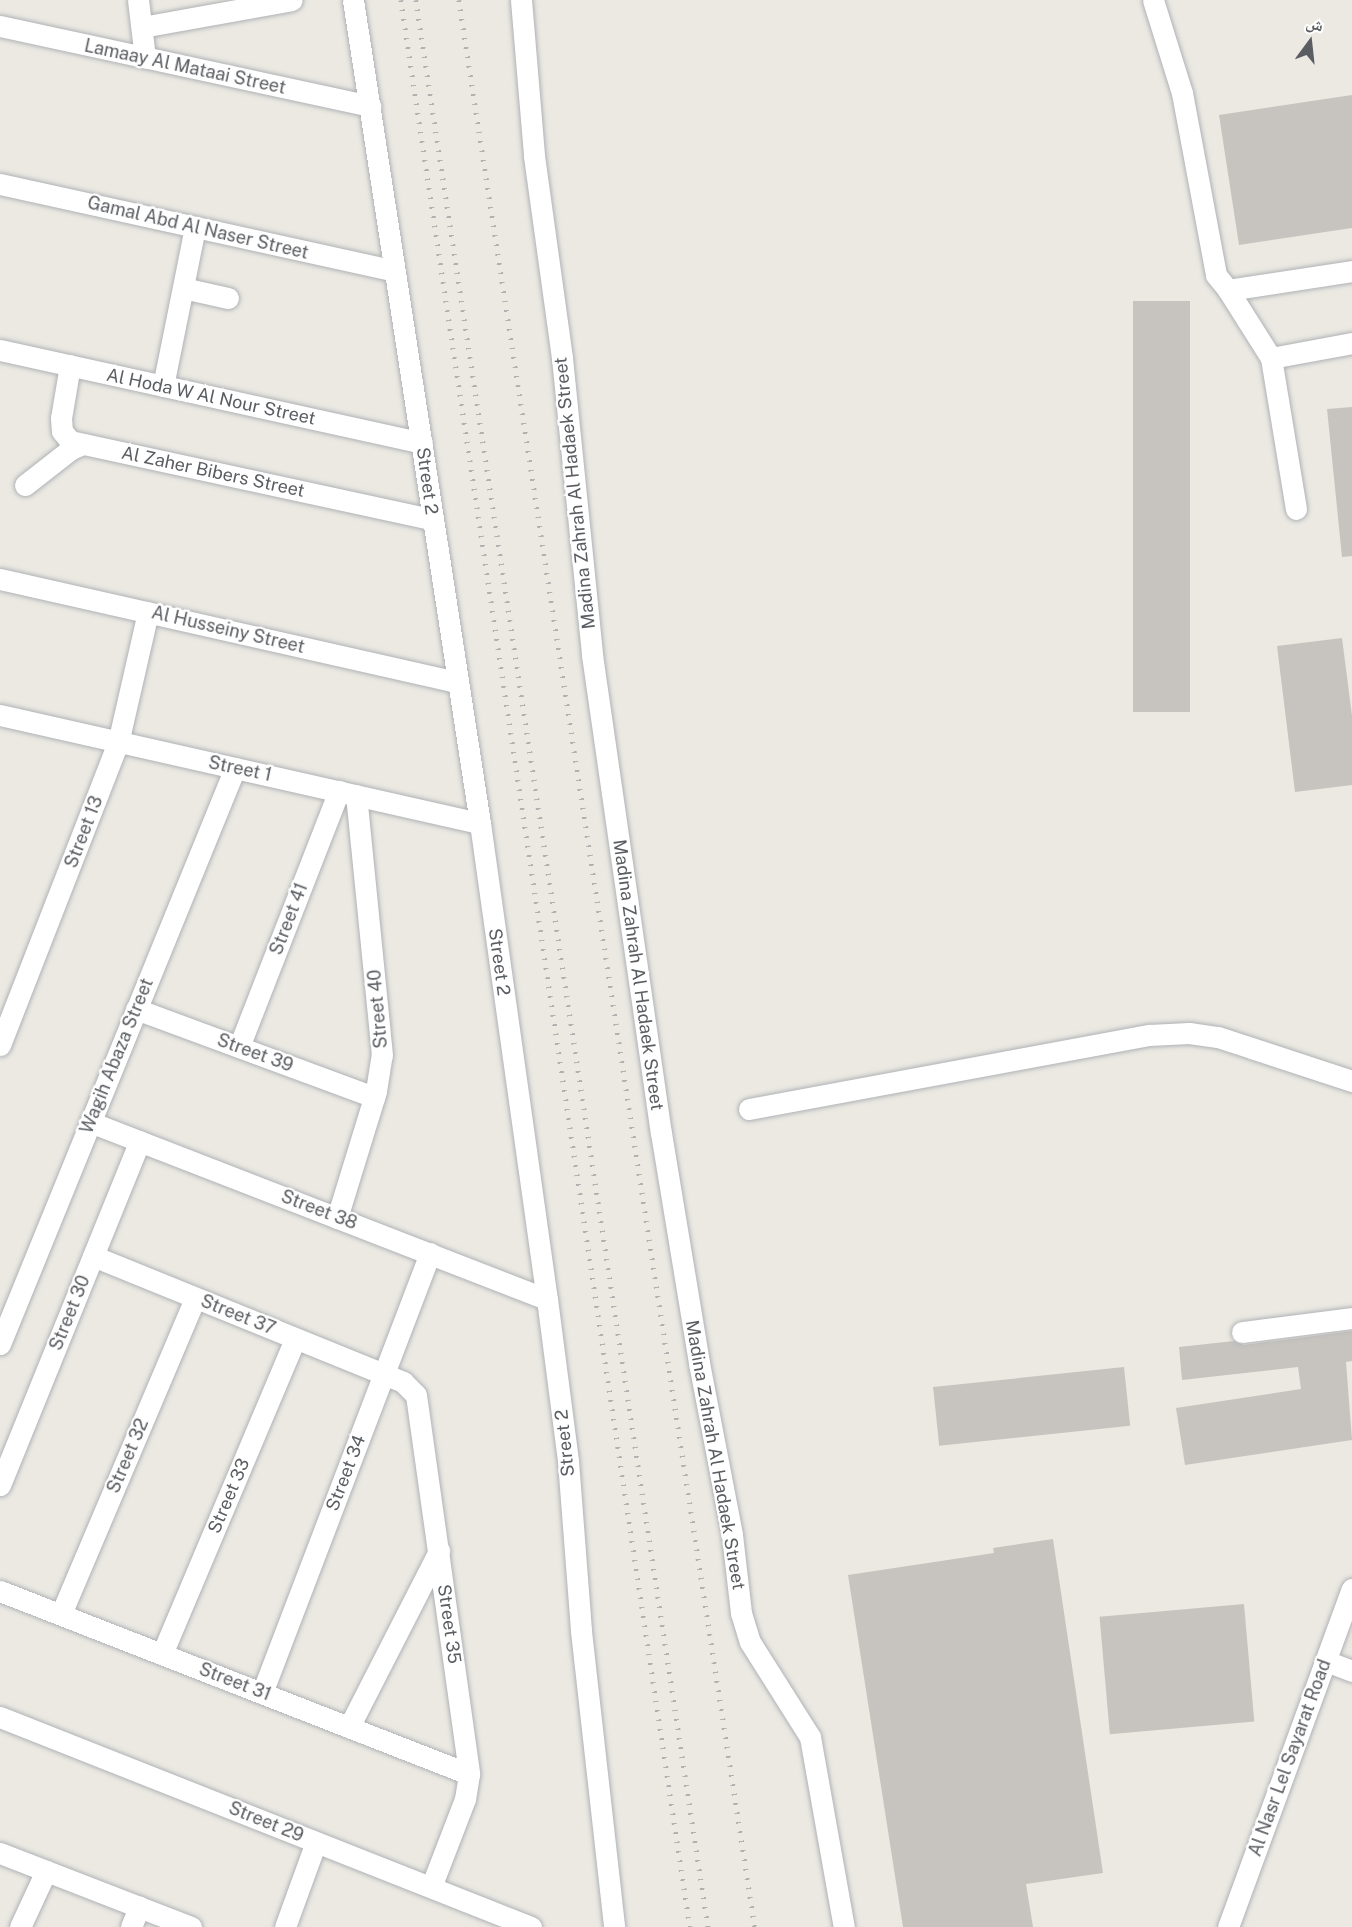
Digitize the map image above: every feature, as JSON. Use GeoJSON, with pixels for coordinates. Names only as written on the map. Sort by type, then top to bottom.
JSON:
{"type":"FeatureCollection","features":[{"type":"Feature","properties":{"kind":"street"},"geometry":{"type":"LineString","coordinates":[[138,0],[145,58]]}},
{"type":"Feature","properties":{"kind":"street"},"geometry":{"type":"LineString","coordinates":[[142,27],[292,0]]}},
{"type":"Feature","properties":{"kind":"street","name":"Street 2"},"geometry":{"type":"LineString","coordinates":[[353,0],[480,823],[547,1299],[568,1461],[581,1631],[614,1927]]}},
{"type":"Feature","properties":{"kind":"street","name":"Madina Zahrah Al Hadaek Street"},"geometry":{"type":"LineString","coordinates":[[521,0],[534,156],[562,358],[592,656],[662,1144],[732,1535],[741,1613],[750,1642],[810,1737],[844,1927]]}},
{"type":"Feature","properties":{"kind":"street"},"geometry":{"type":"LineString","coordinates":[[1154,0],[1182,93],[1210,257],[1216,275],[1271,358],[1296,509]]}},
{"type":"Feature","properties":{"kind":"street","name":"Lamaay Al Mataai Street"},"geometry":{"type":"LineString","coordinates":[[0,27],[370,106]]}},
{"type":"Feature","properties":{"kind":"street","name":"Gamal Abd Al Naser Street"},"geometry":{"type":"LineString","coordinates":[[0,184],[395,271]]}},
{"type":"Feature","properties":{"kind":"street"},"geometry":{"type":"LineString","coordinates":[[163,386],[195,227]]}},
{"type":"Feature","properties":{"kind":"street"},"geometry":{"type":"LineString","coordinates":[[1228,290],[1352,271]]}},
{"type":"Feature","properties":{"kind":"street"},"geometry":{"type":"LineString","coordinates":[[183,288],[228,298]]}},
{"type":"Feature","properties":{"kind":"street"},"geometry":{"type":"LineString","coordinates":[[1271,358],[1352,343]]}},
{"type":"Feature","properties":{"kind":"street","name":"Al Hoda W Al Nour Street"},"geometry":{"type":"LineString","coordinates":[[0,350],[422,444]]}},
{"type":"Feature","properties":{"kind":"street","name":"Al Zaher Bibers Street"},"geometry":{"type":"LineString","coordinates":[[70,365],[62,431],[70,441],[432,519]]}},
{"type":"Feature","properties":{"kind":"street"},"geometry":{"type":"LineString","coordinates":[[25,485],[71,448],[83,444]]}},
{"type":"Feature","properties":{"kind":"street","name":"Al Husseiny Street"},"geometry":{"type":"LineString","coordinates":[[0,579],[457,682]]}},
{"type":"Feature","properties":{"kind":"street","name":"Street 13"},"geometry":{"type":"LineString","coordinates":[[0,1045],[118,743],[148,612]]}},
{"type":"Feature","properties":{"kind":"street","name":"Street 1"},"geometry":{"type":"LineString","coordinates":[[0,715],[480,823]]}},
{"type":"Feature","properties":{"kind":"street","name":"Wagih Abaza Street"},"geometry":{"type":"LineString","coordinates":[[0,1344],[235,768]]}},
{"type":"Feature","properties":{"kind":"street","name":"Street 41"},"geometry":{"type":"LineString","coordinates":[[239,1047],[347,793]]}},
{"type":"Feature","properties":{"kind":"street","name":"Street 40"},"geometry":{"type":"LineString","coordinates":[[337,1218],[374,1097],[382,1036],[347,793]]}},
{"type":"Feature","properties":{"kind":"street","name":"Street 39"},"geometry":{"type":"LineString","coordinates":[[136,1009],[374,1097]]}},
{"type":"Feature","properties":{"kind":"street"},"geometry":{"type":"LineString","coordinates":[[749,1109],[1149,1035],[1189,1033],[1218,1037],[1352,1081]]}},
{"type":"Feature","properties":{"kind":"street","name":"Street 38"},"geometry":{"type":"LineString","coordinates":[[90,1122],[547,1299]]}},
{"type":"Feature","properties":{"kind":"street","name":"Street 30"},"geometry":{"type":"LineString","coordinates":[[0,1485],[140,1141]]}},
{"type":"Feature","properties":{"kind":"street","name":"Street 34"},"geometry":{"type":"LineString","coordinates":[[262,1693],[430,1253]]}},
{"type":"Feature","properties":{"kind":"street","name":"Street 37"},"geometry":{"type":"LineString","coordinates":[[93,1256],[383,1375]]}},
{"type":"Feature","properties":{"kind":"street","name":"Street 32"},"geometry":{"type":"LineString","coordinates":[[60,1614],[195,1298]]}},
{"type":"Feature","properties":{"kind":"street"},"geometry":{"type":"LineString","coordinates":[[1242,1332],[1352,1318]]}},
{"type":"Feature","properties":{"kind":"street","name":"Street 33"},"geometry":{"type":"LineString","coordinates":[[162,1654],[295,1339]]}},
{"type":"Feature","properties":{"kind":"street","name":"Street 35"},"geometry":{"type":"LineString","coordinates":[[383,1375],[403,1382],[416,1395],[470,1774],[465,1799],[431,1887]]}},
{"type":"Feature","properties":{"kind":"street"},"geometry":{"type":"LineString","coordinates":[[349,1727],[439,1551]]}},
{"type":"Feature","properties":{"kind":"street","name":"Al Nasr Lel Sayarat Road"},"geometry":{"type":"LineString","coordinates":[[1228,1927],[1352,1589]]}},
{"type":"Feature","properties":{"kind":"street","name":"Street 31"},"geometry":{"type":"LineString","coordinates":[[0,1591],[470,1774]]}},
{"type":"Feature","properties":{"kind":"street"},"geometry":{"type":"LineString","coordinates":[[1326,1661],[1352,1671]]}},
{"type":"Feature","properties":{"kind":"street","name":"Street 29"},"geometry":{"type":"LineString","coordinates":[[0,1717],[527,1926]]}},
{"type":"Feature","properties":{"kind":"street"},"geometry":{"type":"LineString","coordinates":[[285,1927],[316,1842]]}},
{"type":"Feature","properties":{"kind":"street"},"geometry":{"type":"LineString","coordinates":[[0,1853],[191,1927]]}},
{"type":"Feature","properties":{"kind":"street"},"geometry":{"type":"LineString","coordinates":[[20,1927],[46,1871]]}},
{"type":"Feature","properties":{"kind":"street"},"geometry":{"type":"LineString","coordinates":[[130,1927],[139,1907]]}},
{"type":"Feature","properties":{"kind":"building"},"geometry":{"type":"Polygon","coordinates":[[[1352,95],[1352,228],[1239,245],[1219,115],[1352,95]]]}},
{"type":"Feature","properties":{"kind":"building"},"geometry":{"type":"Polygon","coordinates":[[[1133,301],[1190,301],[1190,712],[1133,712],[1133,301]]]}},
{"type":"Feature","properties":{"kind":"building"},"geometry":{"type":"Polygon","coordinates":[[[1352,407],[1352,556],[1342,557],[1327,409],[1352,407]]]}},
{"type":"Feature","properties":{"kind":"building"},"geometry":{"type":"Polygon","coordinates":[[[1342,638],[1352,716],[1352,785],[1295,792],[1277,646],[1342,638]]]}},
{"type":"Feature","properties":{"kind":"building"},"geometry":{"type":"Polygon","coordinates":[[[1352,1331],[1352,1361],[1346,1362],[1352,1440],[1185,1465],[1176,1408],[1301,1389],[1298,1367],[1182,1380],[1179,1347],[1234,1341],[1244,1345],[1352,1331]]]}},
{"type":"Feature","properties":{"kind":"building"},"geometry":{"type":"Polygon","coordinates":[[[1124,1367],[1130,1426],[939,1446],[933,1387],[1124,1367]]]}},
{"type":"Feature","properties":{"kind":"building"},"geometry":{"type":"Polygon","coordinates":[[[1053,1539],[1103,1873],[1026,1884],[1033,1927],[903,1927],[848,1575],[994,1553],[993,1548],[1053,1539]]]}},
{"type":"Feature","properties":{"kind":"building"},"geometry":{"type":"Polygon","coordinates":[[[1244,1604],[1254,1722],[1110,1734],[1100,1617],[1244,1604]]]}},
{"type":"Feature","properties":{"kind":"railway"},"geometry":{"type":"LineString","coordinates":[[401,0],[690,1927]]}},
{"type":"Feature","properties":{"kind":"railway"},"geometry":{"type":"LineString","coordinates":[[416,0],[708,1927]]}},
{"type":"Feature","properties":{"kind":"railway"},"geometry":{"type":"LineString","coordinates":[[459,0],[755,1927]]}}]}
